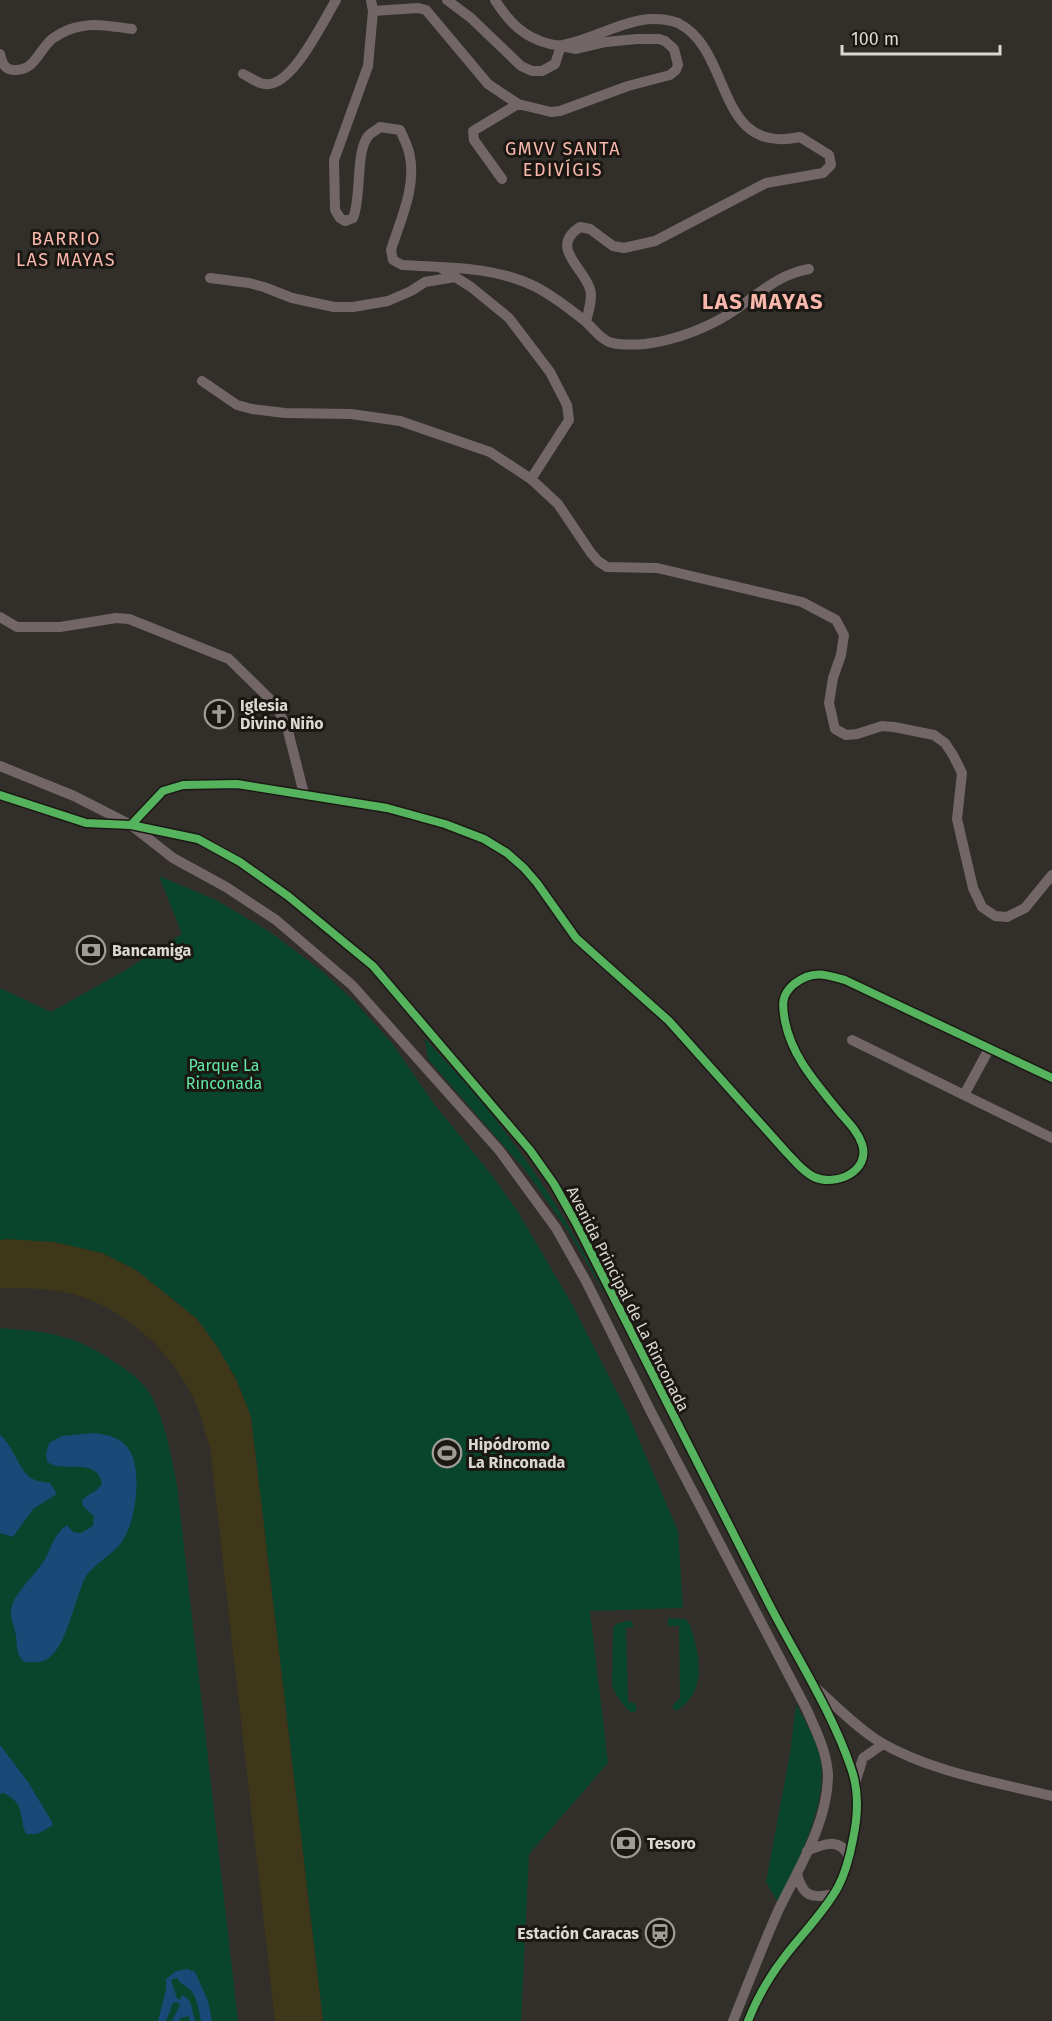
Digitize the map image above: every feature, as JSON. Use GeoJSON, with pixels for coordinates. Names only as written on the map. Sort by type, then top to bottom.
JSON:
{"type":"FeatureCollection","features":[{"type":"Feature","properties":{"kind":"street"},"geometry":{"type":"LineString","coordinates":[[243,74],[264,84],[274,83],[284,78],[292,71],[336,0]]}},
{"type":"Feature","properties":{"kind":"street"},"geometry":{"type":"LineString","coordinates":[[447,0],[471,18],[521,66],[532,71],[542,71],[555,64],[561,46]]}},
{"type":"Feature","properties":{"kind":"street"},"geometry":{"type":"LineString","coordinates":[[495,0],[506,17],[522,33],[536,41],[576,49],[606,42],[659,39],[674,49],[678,65],[670,75],[628,86],[560,111],[551,112],[518,104],[488,84],[426,10],[372,6],[368,66],[334,160],[335,210],[339,218],[345,221],[353,218],[357,209],[360,161],[367,136],[380,127],[400,130],[410,156],[411,174],[410,189],[391,250],[393,260],[402,265],[470,268],[536,287],[586,322],[598,335],[610,343],[644,344],[683,335],[716,322],[767,285],[798,271],[809,269]]}},
{"type":"Feature","properties":{"kind":"street"},"geometry":{"type":"LineString","coordinates":[[561,46],[624,23],[651,18],[677,23],[698,39],[704,47],[727,99],[738,118],[751,131],[774,139],[786,140],[800,137],[829,155],[831,165],[823,173],[766,183],[655,241],[624,248],[613,246],[590,229],[580,227],[568,240],[568,253],[590,288],[591,298],[586,322]]}},
{"type":"Feature","properties":{"kind":"street"},"geometry":{"type":"LineString","coordinates":[[0,54],[2,64],[9,70],[17,71],[34,63],[51,40],[67,31],[91,23],[132,29]]}},
{"type":"Feature","properties":{"kind":"street"},"geometry":{"type":"LineString","coordinates":[[502,179],[474,140],[473,131],[518,104]]}},
{"type":"Feature","properties":{"kind":"street"},"geometry":{"type":"LineString","coordinates":[[441,267],[509,318],[550,372],[567,405],[569,420],[531,479]]}},
{"type":"Feature","properties":{"kind":"street"},"geometry":{"type":"LineString","coordinates":[[210,278],[256,285],[292,298],[334,308],[388,300],[411,291],[425,282],[455,277]]}},
{"type":"Feature","properties":{"kind":"street"},"geometry":{"type":"LineString","coordinates":[[202,381],[237,405],[252,409],[285,413],[351,414],[400,421],[490,452],[531,479],[558,504],[591,553],[607,567],[657,568],[802,602],[836,620],[844,635],[829,704],[835,729],[846,735],[882,726],[894,727],[934,735],[945,743],[954,755],[962,773],[957,819],[973,888],[982,907],[995,916],[1007,917],[1025,908],[1052,875]]}},
{"type":"Feature","properties":{"kind":"street"},"geometry":{"type":"LineString","coordinates":[[0,617],[17,627],[60,627],[116,618],[129,619],[229,659],[276,705],[288,731],[304,794]]}},
{"type":"Feature","properties":{"kind":"street","name":"Avenida Principal de La Rinconada"},"geometry":{"type":"LineString","coordinates":[[0,766],[74,796],[131,825],[173,858],[226,887],[276,920],[352,985],[499,1150],[556,1228],[587,1283],[650,1410],[807,1710],[827,1761],[823,1809],[733,2021]]}},
{"type":"Feature","properties":{"kind":"street"},"geometry":{"type":"LineString","coordinates":[[131,825],[163,792],[183,785],[237,784],[387,808],[445,824],[484,839],[507,853],[537,883],[576,938],[669,1021],[787,1153],[806,1172],[816,1178],[841,1179],[852,1174],[859,1167],[864,1152],[858,1134],[801,1062],[787,1032],[782,1009],[783,997],[804,976],[824,974],[845,980],[1052,1077]]}},
{"type":"Feature","properties":{"kind":"street","name":"Avenida Principal de La Rinconada"},"geometry":{"type":"LineString","coordinates":[[0,795],[86,823],[131,825],[198,839],[240,862],[331,929],[373,966],[530,1150],[554,1184],[576,1223],[760,1588],[811,1683],[852,1770],[857,1819],[842,1878],[834,1894],[784,1957],[754,2005],[747,2021]]}},
{"type":"Feature","properties":{"kind":"street"},"geometry":{"type":"LineString","coordinates":[[852,1040],[1052,1138]]}},
{"type":"Feature","properties":{"kind":"street"},"geometry":{"type":"LineString","coordinates":[[964,1095],[989,1049]]}},
{"type":"Feature","properties":{"kind":"street"},"geometry":{"type":"LineString","coordinates":[[811,1683],[845,1715],[883,1744],[929,1764],[1052,1796]]}},
{"type":"Feature","properties":{"kind":"street"},"geometry":{"type":"LineString","coordinates":[[854,1784],[863,1758],[883,1744]]}},
{"type":"Feature","properties":{"kind":"street"},"geometry":{"type":"LineString","coordinates":[[807,1851],[831,1843],[839,1845],[849,1857]]}},
{"type":"Feature","properties":{"kind":"street"},"geometry":{"type":"LineString","coordinates":[[797,1874],[800,1884],[811,1896],[818,1898],[834,1894]]}},
{"type":"Feature","properties":{"kind":"green space","name":"Hipódromo La Rinconada"},"geometry":{"type":"Polygon","coordinates":[[[159,876],[216,900],[270,932],[322,971],[357,1004],[392,1043],[434,1104],[491,1174],[518,1212],[573,1306],[628,1414],[678,1531],[683,1608],[590,1611],[608,1763],[529,1854],[521,2021],[323,2021],[251,1417],[236,1379],[218,1348],[197,1319],[136,1270],[101,1253],[54,1242],[0,1240],[0,988],[51,1012],[124,971],[182,934],[159,876]]]}},
{"type":"Feature","properties":{"kind":"green space"},"geometry":{"type":"Polygon","coordinates":[[[425,1038],[487,1109],[548,1192],[607,1298],[568,1231],[526,1171],[428,1059],[425,1038]]]}},
{"type":"Feature","properties":{"kind":"green space"},"geometry":{"type":"Polygon","coordinates":[[[0,1328],[61,1336],[101,1353],[141,1382],[152,1397],[161,1418],[177,1485],[238,2021],[0,2021],[0,1328]]]}},
{"type":"Feature","properties":{"kind":"green space"},"geometry":{"type":"Polygon","coordinates":[[[668,1618],[686,1619],[697,1648],[699,1672],[697,1683],[693,1694],[676,1711],[672,1706],[680,1698],[679,1626],[668,1626],[668,1618]]]}},
{"type":"Feature","properties":{"kind":"green space"},"geometry":{"type":"Polygon","coordinates":[[[632,1621],[633,1627],[626,1628],[628,1702],[635,1703],[637,1709],[635,1712],[631,1712],[622,1703],[612,1685],[613,1628],[616,1624],[632,1621]]]}},
{"type":"Feature","properties":{"kind":"green space"},"geometry":{"type":"Polygon","coordinates":[[[796,1704],[818,1750],[821,1787],[811,1828],[778,1903],[766,1882],[790,1754],[796,1704]]]}},
{"type":"Feature","properties":{"kind":"sand"},"geometry":{"type":"Polygon","coordinates":[[[0,1240],[54,1242],[102,1253],[136,1270],[197,1319],[218,1348],[236,1379],[251,1417],[323,2021],[275,2021],[210,1448],[196,1404],[186,1384],[159,1348],[125,1319],[105,1307],[64,1292],[0,1288],[0,1240]]]}},
{"type":"Feature","properties":{"kind":"water"},"geometry":{"type":"Polygon","coordinates":[[[94,1433],[120,1440],[132,1456],[137,1481],[131,1523],[121,1543],[85,1578],[66,1631],[56,1650],[44,1661],[24,1662],[18,1653],[11,1616],[12,1606],[45,1559],[56,1536],[67,1525],[73,1532],[81,1533],[93,1526],[94,1516],[83,1506],[82,1501],[102,1483],[99,1475],[93,1470],[62,1467],[47,1462],[46,1454],[49,1443],[62,1436],[94,1433]]]}},
{"type":"Feature","properties":{"kind":"water"},"geometry":{"type":"Polygon","coordinates":[[[0,1435],[25,1472],[35,1480],[50,1483],[57,1494],[33,1509],[13,1537],[0,1533],[0,1435]]]}},
{"type":"Feature","properties":{"kind":"water"},"geometry":{"type":"Polygon","coordinates":[[[0,1745],[28,1782],[52,1822],[52,1826],[37,1834],[26,1834],[16,1802],[4,1793],[0,1794],[0,1745]]]}},
{"type":"Feature","properties":{"kind":"water"},"geometry":{"type":"Polygon","coordinates":[[[188,1969],[195,1972],[208,2001],[212,2021],[201,2021],[194,1994],[177,1978],[171,1980],[177,1998],[180,2000],[182,1995],[189,2000],[196,2021],[190,2021],[189,2016],[180,2018],[179,2021],[172,2021],[180,2005],[176,2002],[173,2003],[166,2021],[158,2021],[166,1990],[166,1979],[176,1971],[188,1969]]]}},
{"type":"Feature","properties":{"kind":"cycle path"},"geometry":{"type":"LineString","coordinates":[[131,825],[163,791],[183,785],[237,784],[387,808],[445,824],[484,839],[507,853],[524,868],[576,938],[669,1021],[799,1166],[810,1175],[823,1180],[832,1180],[850,1174],[857,1169],[863,1154],[862,1144],[856,1132],[807,1070],[788,1034],[783,1010],[785,996],[794,984],[807,977],[819,974],[845,980],[1052,1078]]}},
{"type":"Feature","properties":{"kind":"cycle path"},"geometry":{"type":"LineString","coordinates":[[0,795],[86,823],[131,825],[198,839],[240,862],[288,896],[373,966],[530,1150],[554,1184],[576,1223],[773,1612],[833,1723],[854,1776],[857,1803],[855,1830],[841,1881],[827,1905],[775,1970],[748,2021]]}},
{"type":"Feature","properties":{"kind":"place","name":"Iglesia Divino Niño"},"geometry":{"type":"Point","coordinates":[219,714]}},
{"type":"Feature","properties":{"kind":"place","name":"Bancamiga"},"geometry":{"type":"Point","coordinates":[91,950]}},
{"type":"Feature","properties":{"kind":"place","name":"Hipódromo La Rinconada"},"geometry":{"type":"Point","coordinates":[447,1453]}},
{"type":"Feature","properties":{"kind":"place","name":"Tesoro"},"geometry":{"type":"Point","coordinates":[626,1843]}},
{"type":"Feature","properties":{"kind":"place","name":"Estación Caracas"},"geometry":{"type":"Point","coordinates":[660,1933]}},
{"type":"Feature","properties":{"kind":"district","name":"GMVV SANTA EDIVÍGIS"},"geometry":{"type":"Point","coordinates":[563,159]}},
{"type":"Feature","properties":{"kind":"district","name":"BARRIO LAS MAYAS"},"geometry":{"type":"Point","coordinates":[66,249]}},
{"type":"Feature","properties":{"kind":"district","name":"LAS MAYAS"},"geometry":{"type":"Point","coordinates":[763,301]}},
{"type":"Feature","properties":{"kind":"park label","name":"Parque La Rinconada"},"geometry":{"type":"Point","coordinates":[224,1074]}}]}
